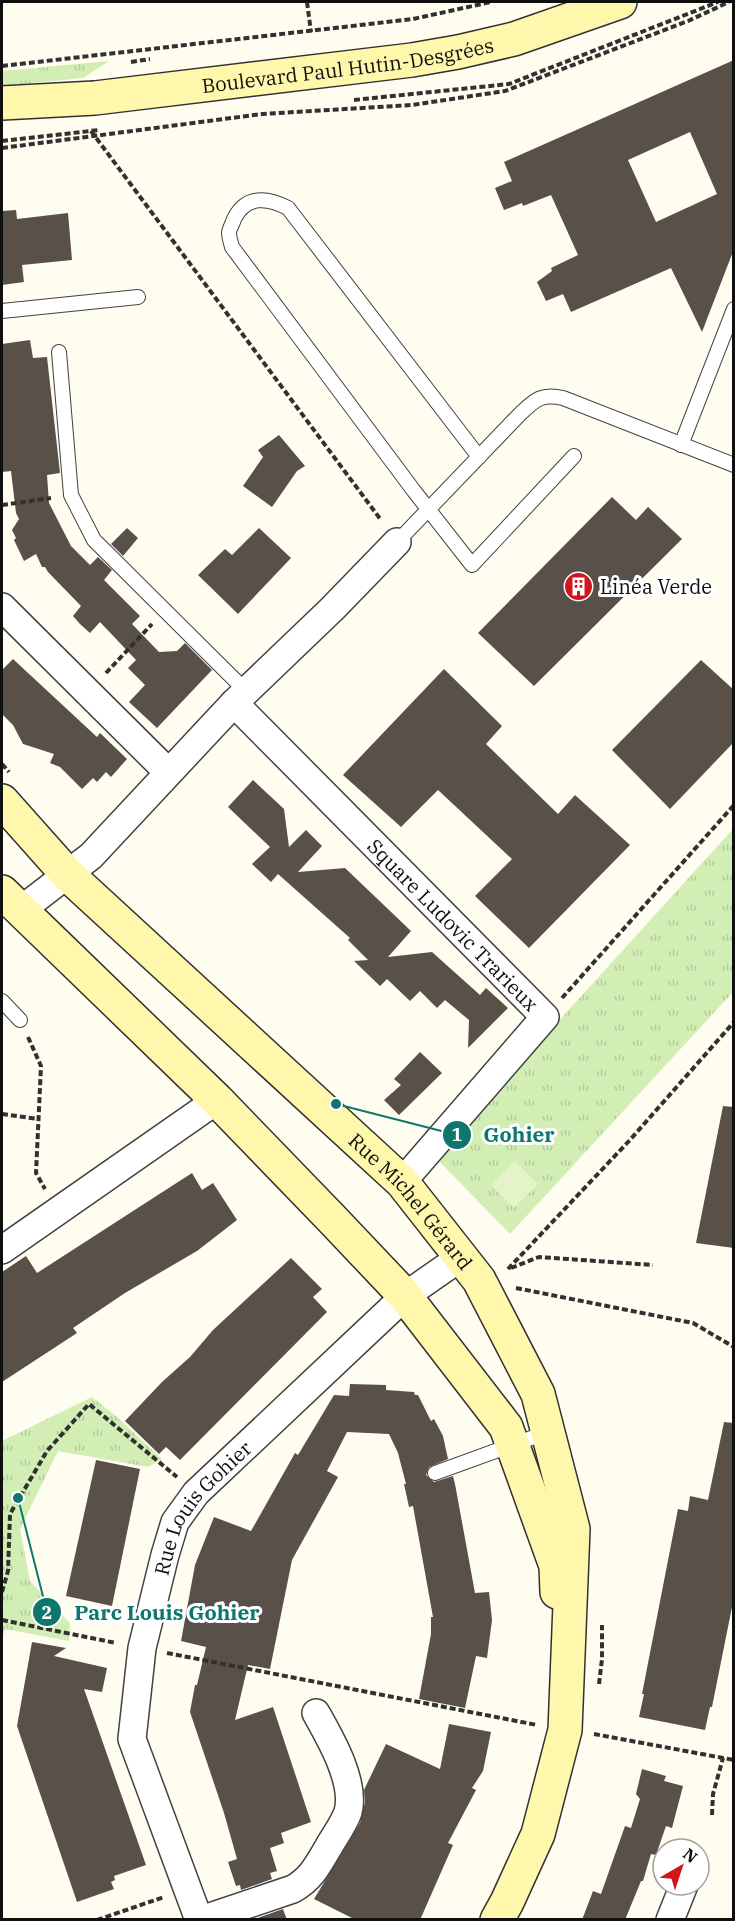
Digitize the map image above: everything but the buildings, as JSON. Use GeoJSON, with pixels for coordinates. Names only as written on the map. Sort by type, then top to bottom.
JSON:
{"type":"FeatureCollection","features":[{"type":"Feature","properties":{"kind":"street","name":"Boulevard Paul Hutin-Desgrées"},"geometry":{"type":"LineString","coordinates":[[2,104],[95,98],[365,67],[458,52],[541,31],[607,4]]}},
{"type":"Feature","properties":{"kind":"street","name":"Boulevard Paul Hutin-Desgrées"},"geometry":{"type":"LineString","coordinates":[[2,118],[95,98]]}},
{"type":"Feature","properties":{"kind":"street"},"geometry":{"type":"LineString","coordinates":[[11,901],[67,874],[91,856],[241,697],[397,542]]}},
{"type":"Feature","properties":{"kind":"street"},"geometry":{"type":"LineString","coordinates":[[2,607],[168,772]]}},
{"type":"Feature","properties":{"kind":"street","name":"Square Ludovic Trarieux"},"geometry":{"type":"LineString","coordinates":[[241,697],[545,1017],[402,1182]]}},
{"type":"Feature","properties":{"kind":"street","name":"Rue Michel Gérard"},"geometry":{"type":"LineString","coordinates":[[2,801],[67,874],[402,1182],[482,1269],[538,1394],[573,1529],[565,1730],[538,1834],[497,1920]]}},
{"type":"Feature","properties":{"kind":"street","name":"Rue Michel Gérard"},"geometry":{"type":"LineString","coordinates":[[11,901],[217,1100],[405,1296],[506,1427],[555,1566],[565,1730]]}},
{"type":"Feature","properties":{"kind":"street"},"geometry":{"type":"LineString","coordinates":[[2,1250],[217,1100]]}},
{"type":"Feature","properties":{"kind":"street","name":"Rue Louis Gohier"},"geometry":{"type":"LineString","coordinates":[[200,1920],[132,1739],[142,1648],[175,1521],[196,1493],[405,1296],[482,1269]]}},
{"type":"Feature","properties":{"kind":"street"},"geometry":{"type":"LineString","coordinates":[[200,1920],[305,1883],[344,1820],[348,1810],[349,1792],[340,1759],[316,1713]]}},
{"type":"Feature","properties":{"kind":"street"},"geometry":{"type":"LineString","coordinates":[[670,1920],[679,1897]]}},
{"type":"Feature","properties":{"kind":"lane"},"geometry":{"type":"LineString","coordinates":[[479,457],[288,208],[273,200],[258,200],[244,206],[236,216],[229,232],[232,247],[472,565],[574,456]]}},
{"type":"Feature","properties":{"kind":"lane"},"geometry":{"type":"LineString","coordinates":[[2,311],[138,297]]}},
{"type":"Feature","properties":{"kind":"lane"},"geometry":{"type":"LineString","coordinates":[[681,445],[734,309]]}},
{"type":"Feature","properties":{"kind":"lane"},"geometry":{"type":"LineString","coordinates":[[58,352],[71,495],[94,540],[165,610],[241,697]]}},
{"type":"Feature","properties":{"kind":"lane"},"geometry":{"type":"LineString","coordinates":[[397,542],[532,402],[550,395],[734,465]]}},
{"type":"Feature","properties":{"kind":"lane"},"geometry":{"type":"LineString","coordinates":[[2,1001],[20,1020]]}},
{"type":"Feature","properties":{"kind":"lane"},"geometry":{"type":"LineString","coordinates":[[435,1473],[548,1432]]}},
{"type":"Feature","properties":{"kind":"path"},"geometry":{"type":"LineString","coordinates":[[307,2],[311,32]]}},
{"type":"Feature","properties":{"kind":"path"},"geometry":{"type":"LineString","coordinates":[[2,66],[413,19],[491,2]]}},
{"type":"Feature","properties":{"kind":"path"},"geometry":{"type":"LineString","coordinates":[[2,141],[91,131],[397,542]]}},
{"type":"Feature","properties":{"kind":"path"},"geometry":{"type":"LineString","coordinates":[[2,505],[71,495]]}},
{"type":"Feature","properties":{"kind":"path"},"geometry":{"type":"LineString","coordinates":[[87,693],[165,610]]}},
{"type":"Feature","properties":{"kind":"path"},"geometry":{"type":"LineString","coordinates":[[545,1017],[734,805]]}},
{"type":"Feature","properties":{"kind":"path"},"geometry":{"type":"LineString","coordinates":[[20,1020],[41,1066],[36,1173],[59,1210]]}},
{"type":"Feature","properties":{"kind":"path"},"geometry":{"type":"LineString","coordinates":[[482,1269],[629,1141],[734,1022]]}},
{"type":"Feature","properties":{"kind":"path"},"geometry":{"type":"LineString","coordinates":[[2,1114],[38,1119]]}},
{"type":"Feature","properties":{"kind":"path"},"geometry":{"type":"LineString","coordinates":[[482,1269],[539,1257],[652,1265]]}},
{"type":"Feature","properties":{"kind":"path"},"geometry":{"type":"LineString","coordinates":[[482,1269],[693,1323],[734,1347]]}},
{"type":"Feature","properties":{"kind":"path"},"geometry":{"type":"LineString","coordinates":[[2,1592],[8,1571],[10,1514],[46,1451],[89,1404],[196,1493]]}},
{"type":"Feature","properties":{"kind":"path"},"geometry":{"type":"LineString","coordinates":[[2,1620],[565,1730],[734,1760]]}},
{"type":"Feature","properties":{"kind":"path"},"geometry":{"type":"LineString","coordinates":[[712,1815],[713,1794],[723,1758]]}},
{"type":"Feature","properties":{"kind":"path"},"geometry":{"type":"LineString","coordinates":[[97,1920],[188,1889]]}},
{"type":"Feature","properties":{"kind":"green space"},"geometry":{"type":"Polygon","coordinates":[[[109,61],[83,78],[2,86],[2,71],[109,61]]]}},
{"type":"Feature","properties":{"kind":"green space"},"geometry":{"type":"Polygon","coordinates":[[[733,829],[733,992],[510,1234],[435,1157],[733,829]]]}},
{"type":"Feature","properties":{"kind":"green space"},"geometry":{"type":"Polygon","coordinates":[[[515,1161],[538,1184],[514,1208],[491,1185],[515,1161]]]}},
{"type":"Feature","properties":{"kind":"green space"},"geometry":{"type":"Polygon","coordinates":[[[92,1397],[162,1459],[148,1467],[58,1451],[20,1529],[30,1581],[70,1623],[69,1641],[5,1629],[2,1639],[2,1441],[92,1397]]]}},
{"type":"Feature","properties":{"kind":"place","name":"Linéa Verde"},"geometry":{"type":"Point","coordinates":[579,586]}},
{"type":"Feature","properties":{"kind":"place","name":"Gohier"},"geometry":{"type":"Point","coordinates":[336,1104]}},
{"type":"Feature","properties":{"kind":"place","name":"Parc Louis Gohier"},"geometry":{"type":"Point","coordinates":[18,1498]}}]}
